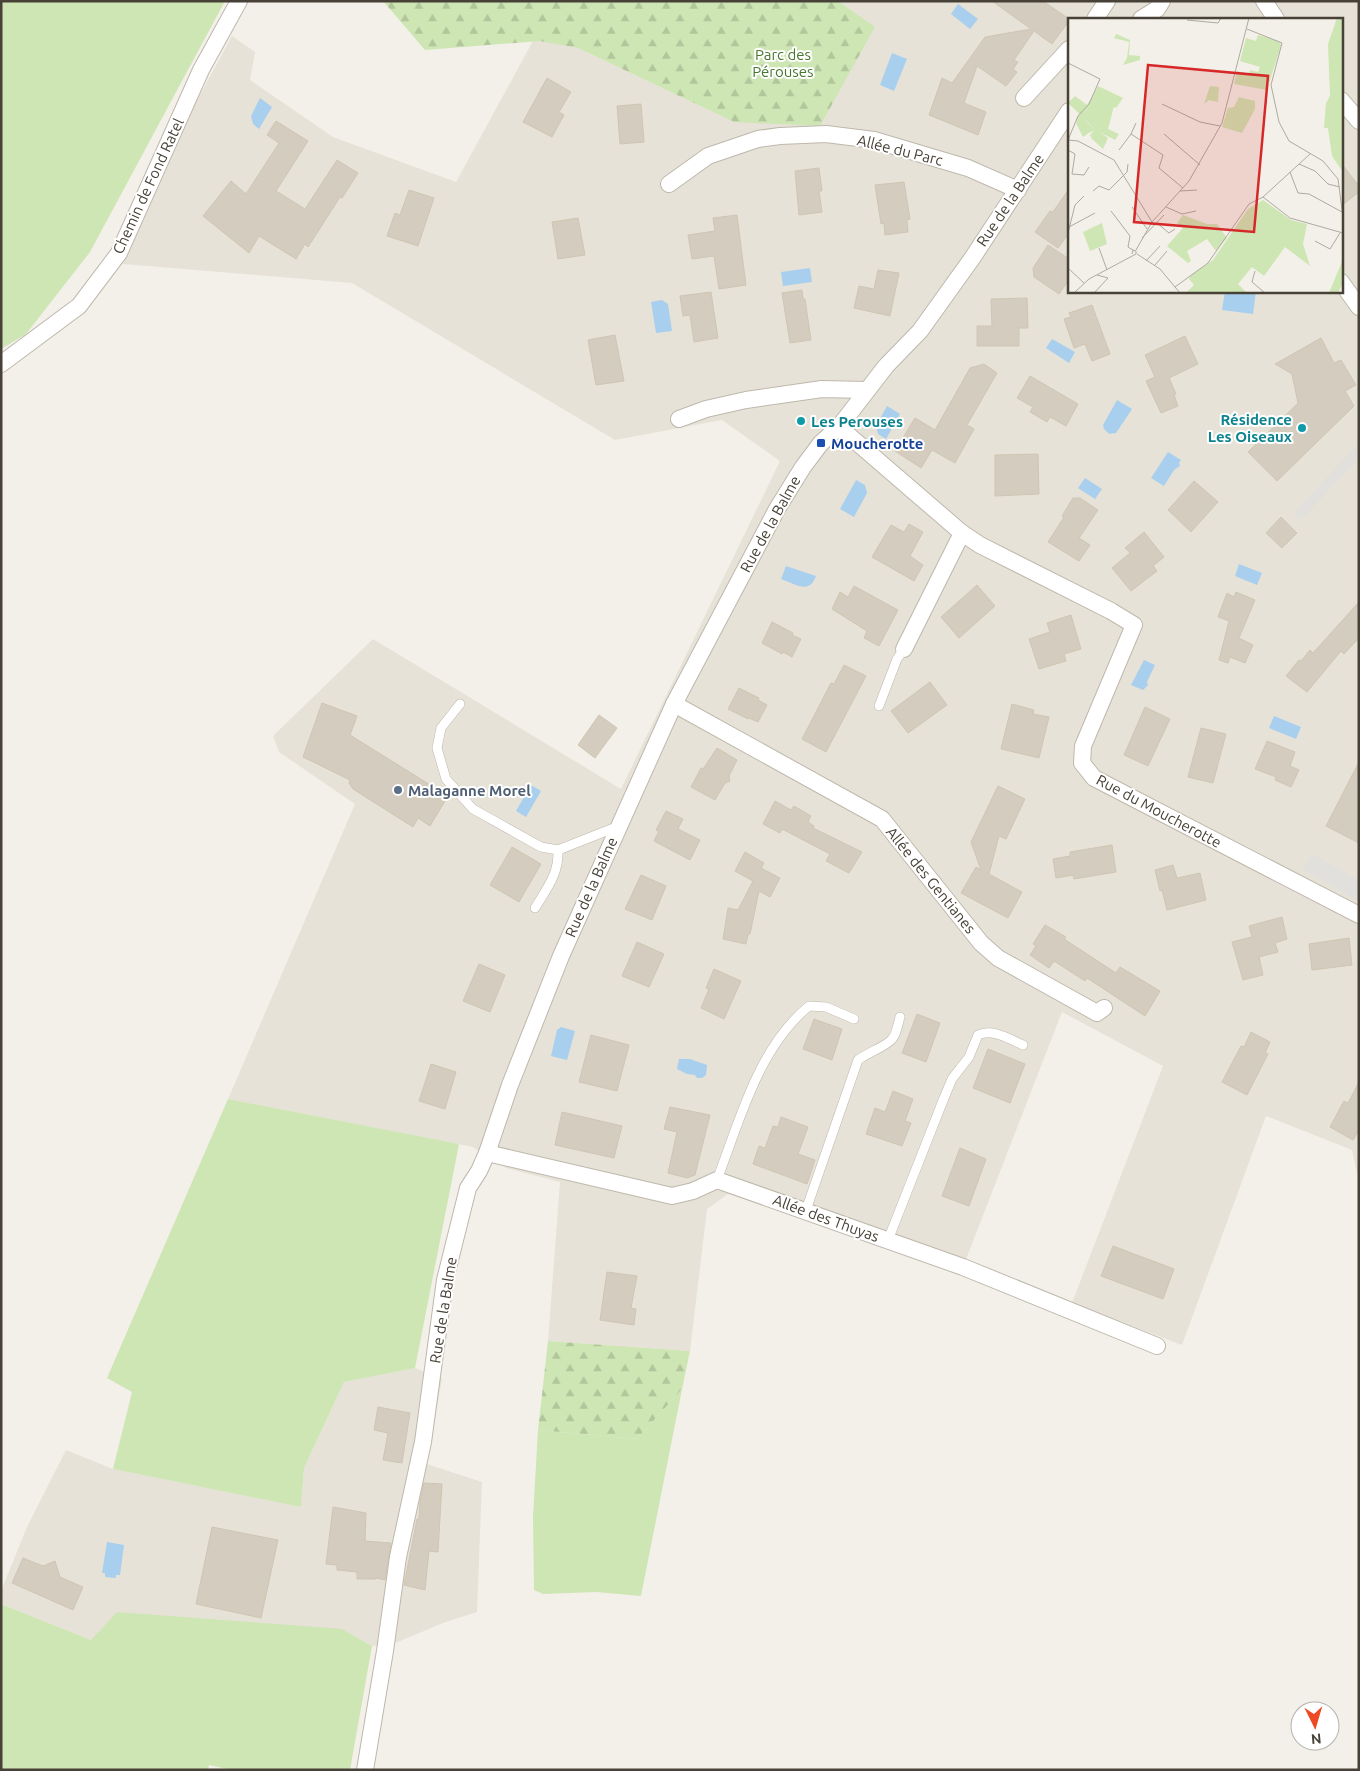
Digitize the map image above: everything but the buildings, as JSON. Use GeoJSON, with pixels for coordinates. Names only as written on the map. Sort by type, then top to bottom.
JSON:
{"type":"FeatureCollection","features":[{"type":"Feature","properties":{"kind":"street","name":"Chemin de Fond Ratel"},"geometry":{"type":"LineString","coordinates":[[1,364],[79,306],[119,253],[201,70],[239,1]]}},
{"type":"Feature","properties":{"kind":"street"},"geometry":{"type":"LineString","coordinates":[[1264,1],[1275,18]]}},
{"type":"Feature","properties":{"kind":"street"},"geometry":{"type":"LineString","coordinates":[[1143,18],[1161,10]]}},
{"type":"Feature","properties":{"kind":"street"},"geometry":{"type":"LineString","coordinates":[[1024,98],[1068,50]]}},
{"type":"Feature","properties":{"kind":"street"},"geometry":{"type":"LineString","coordinates":[[1342,101],[1359,121]]}},
{"type":"Feature","properties":{"kind":"street","name":"Rue de la Balme"},"geometry":{"type":"LineString","coordinates":[[365,1770],[384,1660],[398,1556],[424,1442],[445,1280],[468,1188],[479,1171],[487,1153],[510,1085],[557,965],[674,704],[777,509],[803,467],[821,443],[839,427],[886,366],[920,331],[1018,190],[1068,113]]}},
{"type":"Feature","properties":{"kind":"street","name":"Allée du Parc"},"geometry":{"type":"LineString","coordinates":[[669,184],[708,156],[758,139],[826,134],[874,140],[968,168],[1018,190]]}},
{"type":"Feature","properties":{"kind":"street"},"geometry":{"type":"LineString","coordinates":[[1342,283],[1359,307]]}},
{"type":"Feature","properties":{"kind":"street"},"geometry":{"type":"LineString","coordinates":[[679,419],[706,409],[746,400],[822,389],[867,390]]}},
{"type":"Feature","properties":{"kind":"street","name":"Rue du Moucherotte"},"geometry":{"type":"LineString","coordinates":[[839,427],[962,533],[980,545],[1111,611],[1134,625],[1083,746],[1082,763],[1094,778],[1359,915]]}},
{"type":"Feature","properties":{"kind":"street"},"geometry":{"type":"LineString","coordinates":[[904,649],[962,533]]}},
{"type":"Feature","properties":{"kind":"street","name":"Allée des Gentianes"},"geometry":{"type":"LineString","coordinates":[[674,704],[882,819],[981,943],[998,958],[1097,1013],[1104,1008]]}},
{"type":"Feature","properties":{"kind":"street"},"geometry":{"type":"LineString","coordinates":[[487,1153],[672,1196],[693,1192],[717,1180]]}},
{"type":"Feature","properties":{"kind":"street","name":"Allée des Thuyas"},"geometry":{"type":"LineString","coordinates":[[717,1180],[964,1267],[1157,1346]]}},
{"type":"Feature","properties":{"kind":"lane"},"geometry":{"type":"LineString","coordinates":[[879,706],[897,659],[904,649]]}},
{"type":"Feature","properties":{"kind":"lane"},"geometry":{"type":"LineString","coordinates":[[460,704],[440,728],[437,748],[446,779],[473,810],[541,847],[558,850],[619,826]]}},
{"type":"Feature","properties":{"kind":"lane"},"geometry":{"type":"LineString","coordinates":[[535,908],[552,881],[558,864],[558,850]]}},
{"type":"Feature","properties":{"kind":"lane"},"geometry":{"type":"LineString","coordinates":[[717,1180],[757,1077],[782,1032],[809,1006],[826,1007],[854,1019]]}},
{"type":"Feature","properties":{"kind":"lane"},"geometry":{"type":"LineString","coordinates":[[806,1210],[858,1060],[892,1040],[900,1017]]}},
{"type":"Feature","properties":{"kind":"lane"},"geometry":{"type":"LineString","coordinates":[[888,1240],[952,1079],[969,1057],[978,1036],[984,1032],[992,1033],[1023,1045]]}},
{"type":"Feature","properties":{"kind":"shaded area"},"geometry":{"type":"Polygon","coordinates":[[[838,1],[1359,1],[1359,1174],[1357,1173],[1352,1150],[1266,1116],[1182,1345],[1072,1303],[1163,1066],[1062,1012],[963,1267],[728,1194],[707,1209],[690,1351],[548,1341],[560,1182],[506,1168],[473,1147],[228,1099],[355,804],[279,752],[273,736],[373,639],[621,789],[780,461],[722,420],[615,440],[352,283],[123,264],[176,139],[232,36],[255,52],[250,80],[333,137],[456,182],[534,39],[578,48],[734,122],[874,27],[838,1]]]}},
{"type":"Feature","properties":{"kind":"shaded area"},"geometry":{"type":"Polygon","coordinates":[[[1359,443],[1359,458],[1301,520],[1294,513],[1359,443]]]}},
{"type":"Feature","properties":{"kind":"shaded area"},"geometry":{"type":"Polygon","coordinates":[[[1312,854],[1359,880],[1359,901],[1303,870],[1312,854]]]}},
{"type":"Feature","properties":{"kind":"shaded area"},"geometry":{"type":"Polygon","coordinates":[[[415,1368],[442,1379],[427,1464],[482,1482],[477,1612],[443,1623],[393,1644],[372,1646],[342,1629],[91,1640],[1,1604],[1,1591],[27,1527],[66,1450],[113,1469],[301,1507],[304,1468],[344,1382],[415,1368]]]}},
{"type":"Feature","properties":{"kind":"green space"},"geometry":{"type":"Polygon","coordinates":[[[1,1],[225,1],[90,252],[26,334],[1,349],[1,1]]]}},
{"type":"Feature","properties":{"kind":"green space","name":"Parc des Pérouses"},"geometry":{"type":"Polygon","coordinates":[[[383,1],[838,1],[875,27],[820,126],[734,122],[578,48],[540,41],[425,50],[383,1]]]}},
{"type":"Feature","properties":{"kind":"green space"},"geometry":{"type":"Polygon","coordinates":[[[228,1099],[459,1144],[415,1368],[344,1382],[304,1468],[301,1507],[113,1469],[132,1392],[107,1378],[228,1099]]]}},
{"type":"Feature","properties":{"kind":"green space"},"geometry":{"type":"Polygon","coordinates":[[[548,1341],[690,1351],[682,1389],[637,1439],[538,1430],[548,1341]]]}},
{"type":"Feature","properties":{"kind":"green space"},"geometry":{"type":"Polygon","coordinates":[[[682,1389],[641,1596],[596,1592],[543,1594],[534,1590],[533,1517],[538,1430],[637,1439],[682,1389]]]}},
{"type":"Feature","properties":{"kind":"green space"},"geometry":{"type":"Polygon","coordinates":[[[1,1604],[91,1640],[117,1612],[342,1629],[372,1646],[350,1770],[232,1770],[209,1765],[208,1770],[1,1770],[1,1604]]]}},
{"type":"Feature","properties":{"kind":"water"},"geometry":{"type":"Polygon","coordinates":[[[958,4],[978,19],[970,29],[951,14],[958,4]]]}},
{"type":"Feature","properties":{"kind":"water"},"geometry":{"type":"Polygon","coordinates":[[[892,53],[907,59],[894,91],[880,85],[892,53]]]}},
{"type":"Feature","properties":{"kind":"water"},"geometry":{"type":"Polygon","coordinates":[[[260,98],[272,107],[259,129],[253,124],[251,116],[260,98]]]}},
{"type":"Feature","properties":{"kind":"water"},"geometry":{"type":"Polygon","coordinates":[[[810,268],[812,282],[783,286],[781,272],[810,268]]]}},
{"type":"Feature","properties":{"kind":"water"},"geometry":{"type":"Polygon","coordinates":[[[1225,292],[1256,292],[1253,314],[1222,310],[1225,292]]]}},
{"type":"Feature","properties":{"kind":"water"},"geometry":{"type":"Polygon","coordinates":[[[662,300],[668,304],[672,331],[656,333],[651,302],[662,300]]]}},
{"type":"Feature","properties":{"kind":"water"},"geometry":{"type":"Polygon","coordinates":[[[1052,339],[1075,352],[1069,363],[1046,348],[1052,339]]]}},
{"type":"Feature","properties":{"kind":"water"},"geometry":{"type":"Polygon","coordinates":[[[1117,400],[1132,409],[1116,433],[1109,434],[1103,425],[1117,400]]]}},
{"type":"Feature","properties":{"kind":"water"},"geometry":{"type":"Polygon","coordinates":[[[887,406],[900,414],[886,439],[878,434],[876,426],[887,406]]]}},
{"type":"Feature","properties":{"kind":"water"},"geometry":{"type":"Polygon","coordinates":[[[1168,452],[1181,460],[1180,466],[1174,470],[1164,486],[1151,478],[1168,452]]]}},
{"type":"Feature","properties":{"kind":"water"},"geometry":{"type":"Polygon","coordinates":[[[1085,478],[1102,489],[1095,499],[1078,488],[1085,478]]]}},
{"type":"Feature","properties":{"kind":"water"},"geometry":{"type":"Polygon","coordinates":[[[856,480],[865,485],[867,493],[854,517],[840,509],[856,480]]]}},
{"type":"Feature","properties":{"kind":"water"},"geometry":{"type":"Polygon","coordinates":[[[1239,564],[1262,573],[1257,585],[1235,576],[1239,564]]]}},
{"type":"Feature","properties":{"kind":"water"},"geometry":{"type":"Polygon","coordinates":[[[786,566],[816,576],[813,582],[806,587],[797,585],[781,579],[786,566]]]}},
{"type":"Feature","properties":{"kind":"water"},"geometry":{"type":"Polygon","coordinates":[[[1144,660],[1155,665],[1147,682],[1148,685],[1143,690],[1131,685],[1144,660]]]}},
{"type":"Feature","properties":{"kind":"water"},"geometry":{"type":"Polygon","coordinates":[[[1274,716],[1301,727],[1296,739],[1269,728],[1274,716]]]}},
{"type":"Feature","properties":{"kind":"water"},"geometry":{"type":"Polygon","coordinates":[[[531,785],[541,791],[526,817],[516,811],[531,785]]]}},
{"type":"Feature","properties":{"kind":"water"},"geometry":{"type":"Polygon","coordinates":[[[561,1027],[575,1031],[567,1060],[551,1056],[557,1030],[561,1027]]]}},
{"type":"Feature","properties":{"kind":"water"},"geometry":{"type":"Polygon","coordinates":[[[679,1059],[690,1059],[707,1065],[706,1075],[702,1078],[697,1078],[695,1075],[687,1074],[677,1069],[679,1059]]]}},
{"type":"Feature","properties":{"kind":"water"},"geometry":{"type":"Polygon","coordinates":[[[107,1542],[124,1545],[120,1575],[116,1575],[116,1578],[105,1577],[105,1573],[102,1573],[107,1542]]]}},
{"type":"Feature","properties":{"kind":"place","name":"Les Perouses"},"geometry":{"type":"Point","coordinates":[801,421]}},
{"type":"Feature","properties":{"kind":"place","name":"Résidence Les Oiseaux"},"geometry":{"type":"Point","coordinates":[1302,428]}},
{"type":"Feature","properties":{"kind":"place","name":"Moucherotte"},"geometry":{"type":"Point","coordinates":[821,443]}},
{"type":"Feature","properties":{"kind":"place","name":"Malaganne Morel"},"geometry":{"type":"Point","coordinates":[398,790]}}]}
